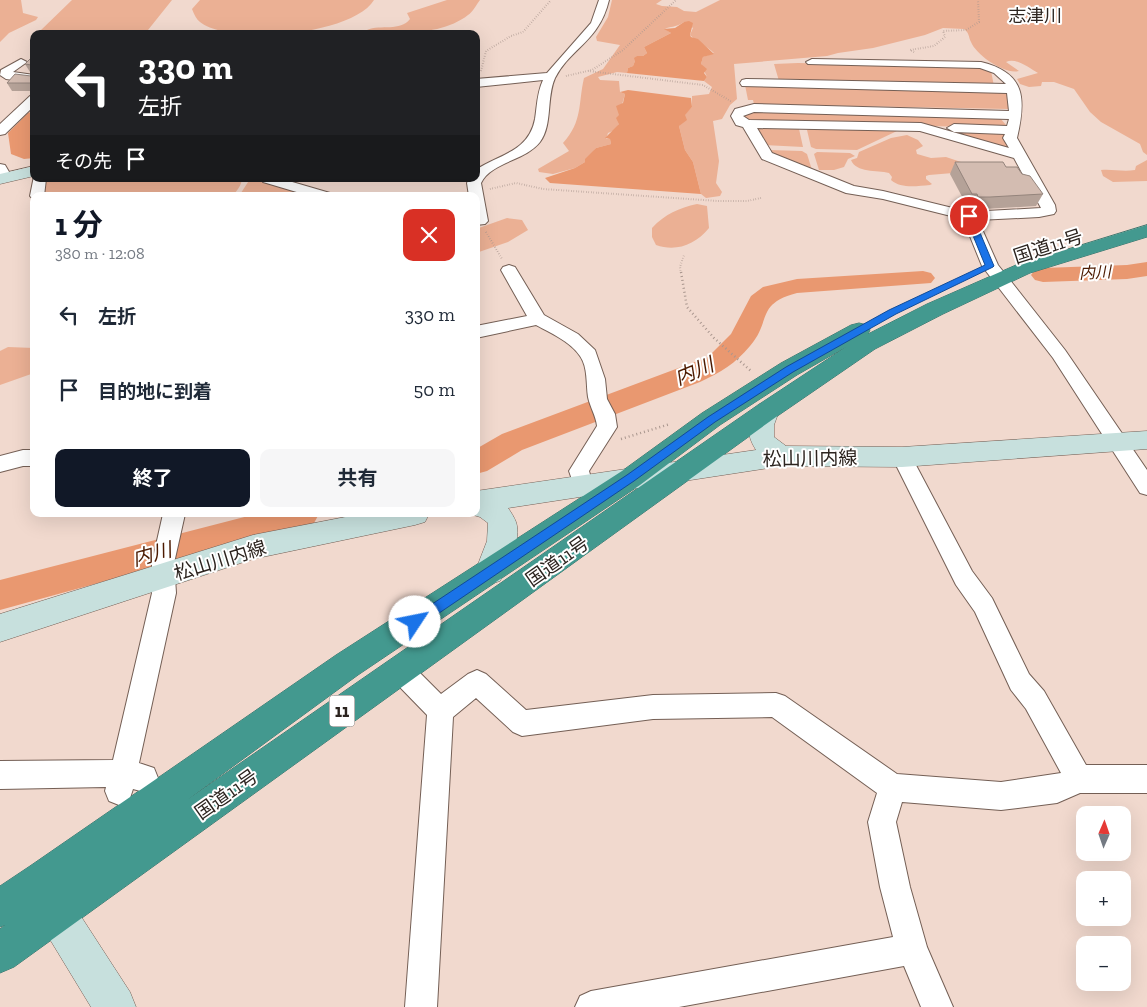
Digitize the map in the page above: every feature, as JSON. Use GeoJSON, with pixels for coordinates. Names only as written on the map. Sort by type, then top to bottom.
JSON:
{"type":"FeatureCollection","features":[{"type":"Feature","properties":{"kind":"highway","name":"国道11号"},"geometry":{"type":"LineString","coordinates":[[0,908],[51,897],[400,670],[767,411],[867,344],[935,309],[995,272],[1043,247],[1147,218]]}},
{"type":"Feature","properties":{"kind":"highway","name":"国道11号"},"geometry":{"type":"LineString","coordinates":[[0,953],[51,897],[347,665],[490,572],[630,478],[712,419],[789,369],[893,312],[995,272],[1051,260],[1147,231]]}},
{"type":"Feature","properties":{"kind":"main road"},"geometry":{"type":"LineString","coordinates":[[2,175],[30,172]]}},
{"type":"Feature","properties":{"kind":"main road"},"geometry":{"type":"LineString","coordinates":[[767,411],[762,420],[760,430],[762,438],[766,446],[782,456]]}},
{"type":"Feature","properties":{"kind":"main road","name":"松山川内線"},"geometry":{"type":"LineString","coordinates":[[480,502],[685,469],[782,456],[902,457],[1147,440]]}},
{"type":"Feature","properties":{"kind":"main road"},"geometry":{"type":"LineString","coordinates":[[480,504],[497,515],[503,524],[504,535],[490,572]]}},
{"type":"Feature","properties":{"kind":"main road","name":"松山川内線"},"geometry":{"type":"LineString","coordinates":[[0,628],[163,570],[253,547],[400,517]]}},
{"type":"Feature","properties":{"kind":"main road"},"geometry":{"type":"LineString","coordinates":[[51,897],[115,1007]]}},
{"type":"Feature","properties":{"kind":"street"},"geometry":{"type":"LineString","coordinates":[[480,176],[524,150],[536,137],[550,76],[597,25],[602,14],[604,0]]}},
{"type":"Feature","properties":{"kind":"street"},"geometry":{"type":"LineString","coordinates":[[21,62],[9,68],[5,72],[6,75],[30,78]]}},
{"type":"Feature","properties":{"kind":"street"},"geometry":{"type":"LineString","coordinates":[[748,124],[767,156],[851,190],[883,195],[969,216],[1049,211],[1010,138],[1016,115],[1012,83],[998,71],[981,65],[812,62]]}},
{"type":"Feature","properties":{"kind":"street"},"geometry":{"type":"LineString","coordinates":[[480,83],[550,76]]}},
{"type":"Feature","properties":{"kind":"street"},"geometry":{"type":"LineString","coordinates":[[746,83],[1012,89]]}},
{"type":"Feature","properties":{"kind":"street"},"geometry":{"type":"LineString","coordinates":[[0,131],[30,102]]}},
{"type":"Feature","properties":{"kind":"street"},"geometry":{"type":"LineString","coordinates":[[1012,130],[748,124],[741,122],[737,116],[739,112],[748,109],[1016,115]]}},
{"type":"Feature","properties":{"kind":"street"},"geometry":{"type":"LineString","coordinates":[[921,128],[1019,155]]}},
{"type":"Feature","properties":{"kind":"street"},"geometry":{"type":"LineString","coordinates":[[278,182],[312,192]]}},
{"type":"Feature","properties":{"kind":"street"},"geometry":{"type":"LineString","coordinates":[[969,216],[995,272],[1059,354],[1147,487]]}},
{"type":"Feature","properties":{"kind":"street"},"geometry":{"type":"LineString","coordinates":[[509,270],[538,319],[572,338],[589,354],[607,426],[580,471],[583,485]]}},
{"type":"Feature","properties":{"kind":"street"},"geometry":{"type":"LineString","coordinates":[[480,331],[538,319]]}},
{"type":"Feature","properties":{"kind":"street"},"geometry":{"type":"LineString","coordinates":[[902,457],[964,578],[984,605],[1020,682],[1035,700],[1079,779]]}},
{"type":"Feature","properties":{"kind":"street"},"geometry":{"type":"LineString","coordinates":[[0,464],[30,458]]}},
{"type":"Feature","properties":{"kind":"street"},"geometry":{"type":"LineString","coordinates":[[0,775],[129,781],[164,593],[163,570],[172,523]]}},
{"type":"Feature","properties":{"kind":"street"},"geometry":{"type":"LineString","coordinates":[[400,670],[440,711],[421,1007]]}},
{"type":"Feature","properties":{"kind":"street"},"geometry":{"type":"LineString","coordinates":[[440,711],[477,682],[522,723],[653,707],[776,705],[894,787],[1001,796],[1057,789],[1079,779],[1147,779]]}},
{"type":"Feature","properties":{"kind":"street"},"geometry":{"type":"LineString","coordinates":[[894,787],[882,822],[895,887],[912,949],[937,1007]]}},
{"type":"Feature","properties":{"kind":"street"},"geometry":{"type":"LineString","coordinates":[[591,1007],[912,949]]}},
{"type":"Feature","properties":{"kind":"path"},"geometry":{"type":"LineString","coordinates":[[480,68],[486,51],[505,39],[523,32],[551,0]]}},
{"type":"Feature","properties":{"kind":"path"},"geometry":{"type":"LineString","coordinates":[[588,72],[623,50],[676,0]]}},
{"type":"Feature","properties":{"kind":"path"},"geometry":{"type":"LineString","coordinates":[[919,53],[910,50],[933,46],[945,37],[944,31],[966,30],[979,22],[978,0]]}},
{"type":"Feature","properties":{"kind":"path"},"geometry":{"type":"LineString","coordinates":[[550,76],[588,72],[703,86],[748,109]]}},
{"type":"Feature","properties":{"kind":"path"},"geometry":{"type":"LineString","coordinates":[[480,193],[498,185],[528,183],[543,189],[718,201],[748,201],[760,198]]}},
{"type":"Feature","properties":{"kind":"path"},"geometry":{"type":"LineString","coordinates":[[480,225],[509,270]]}},
{"type":"Feature","properties":{"kind":"path"},"geometry":{"type":"LineString","coordinates":[[684,255],[680,267],[687,307],[714,338],[751,371]]}},
{"type":"Feature","properties":{"kind":"shaded area"},"geometry":{"type":"Polygon","coordinates":[[[0,0],[21,0],[23,13],[38,17],[36,20],[9,33],[0,42],[0,0]]]}},
{"type":"Feature","properties":{"kind":"shaded area"},"geometry":{"type":"Polygon","coordinates":[[[72,0],[172,0],[148,30],[41,30],[72,0]]]}},
{"type":"Feature","properties":{"kind":"shaded area"},"geometry":{"type":"Polygon","coordinates":[[[200,0],[374,0],[362,12],[342,22],[311,30],[220,30],[200,22],[192,9],[200,0]]]}},
{"type":"Feature","properties":{"kind":"shaded area"},"geometry":{"type":"Polygon","coordinates":[[[447,0],[480,0],[470,14],[458,22],[433,30],[367,30],[396,27],[406,23],[410,19],[407,13],[447,0]]]}},
{"type":"Feature","properties":{"kind":"shaded area"},"geometry":{"type":"Polygon","coordinates":[[[612,0],[662,0],[656,4],[696,12],[720,0],[1147,0],[1147,155],[1143,152],[1140,144],[1101,122],[1090,112],[1074,89],[1054,82],[1042,82],[1041,86],[1029,87],[1020,84],[1017,79],[1038,73],[1014,61],[1006,62],[1019,71],[1006,70],[999,67],[979,53],[964,29],[943,28],[925,35],[873,48],[827,56],[734,64],[737,99],[730,105],[722,119],[713,121],[719,161],[716,183],[722,192],[720,196],[706,198],[701,194],[693,162],[685,150],[679,126],[684,115],[692,107],[692,96],[709,94],[712,87],[704,81],[707,77],[701,64],[703,57],[714,53],[690,35],[693,28],[684,22],[665,29],[671,33],[644,47],[647,53],[643,56],[637,56],[633,66],[628,68],[627,73],[617,72],[598,77],[600,80],[619,81],[620,92],[625,94],[619,115],[619,124],[615,130],[608,133],[606,139],[610,139],[611,144],[596,148],[585,162],[575,168],[553,174],[539,172],[538,169],[569,151],[563,143],[577,120],[584,78],[603,69],[620,45],[597,41],[596,37],[608,17],[612,0]]]}},
{"type":"Feature","properties":{"kind":"shaded area"},"geometry":{"type":"Polygon","coordinates":[[[689,21],[693,23],[691,37],[698,39],[714,54],[703,57],[701,64],[707,69],[704,73],[707,77],[704,81],[627,73],[628,68],[633,66],[634,58],[647,53],[644,47],[671,33],[664,29],[675,28],[689,21]]]}},
{"type":"Feature","properties":{"kind":"shaded area"},"geometry":{"type":"Polygon","coordinates":[[[774,64],[979,67],[991,71],[994,86],[779,81],[774,64]]]}},
{"type":"Feature","properties":{"kind":"shaded area"},"geometry":{"type":"Polygon","coordinates":[[[745,85],[1008,93],[1008,109],[754,104],[753,100],[748,100],[745,85]]]}},
{"type":"Feature","properties":{"kind":"shaded area"},"geometry":{"type":"Polygon","coordinates":[[[628,90],[691,98],[692,107],[685,115],[687,120],[679,126],[685,150],[693,162],[701,194],[550,183],[545,178],[575,168],[585,162],[585,159],[596,148],[611,144],[610,139],[605,138],[619,124],[616,118],[619,115],[616,106],[623,103],[625,94],[620,92],[628,90]]]}},
{"type":"Feature","properties":{"kind":"shaded area"},"geometry":{"type":"Polygon","coordinates":[[[746,111],[1000,118],[1006,125],[1005,128],[744,121],[741,114],[746,111]]]}},
{"type":"Feature","properties":{"kind":"shaded area"},"geometry":{"type":"Polygon","coordinates":[[[30,112],[30,158],[24,159],[11,154],[8,133],[30,112]]]}},
{"type":"Feature","properties":{"kind":"shaded area"},"geometry":{"type":"Polygon","coordinates":[[[761,126],[795,127],[799,129],[803,147],[764,145],[758,129],[761,126]]]}},
{"type":"Feature","properties":{"kind":"shaded area"},"geometry":{"type":"Polygon","coordinates":[[[812,127],[897,131],[857,150],[816,149],[811,147],[807,130],[812,127]]]}},
{"type":"Feature","properties":{"kind":"shaded area"},"geometry":{"type":"Polygon","coordinates":[[[949,129],[1006,131],[1005,135],[1012,149],[944,131],[949,129]]]}},
{"type":"Feature","properties":{"kind":"shaded area"},"geometry":{"type":"Polygon","coordinates":[[[907,135],[918,140],[923,146],[916,150],[917,154],[931,158],[946,157],[961,162],[965,172],[929,175],[926,176],[926,179],[932,184],[930,185],[904,186],[891,180],[892,177],[889,173],[862,169],[857,167],[851,160],[857,158],[859,152],[891,138],[907,135]]]}},
{"type":"Feature","properties":{"kind":"shaded area"},"geometry":{"type":"Polygon","coordinates":[[[769,150],[802,151],[807,154],[812,170],[774,156],[769,150]]]}},
{"type":"Feature","properties":{"kind":"shaded area"},"geometry":{"type":"Polygon","coordinates":[[[817,152],[850,153],[855,156],[848,159],[844,167],[834,170],[819,170],[814,154],[817,152]]]}},
{"type":"Feature","properties":{"kind":"shaded area"},"geometry":{"type":"Polygon","coordinates":[[[1147,160],[1147,181],[1113,182],[1103,176],[1101,170],[1135,170],[1136,166],[1147,160]]]}},
{"type":"Feature","properties":{"kind":"shaded area"},"geometry":{"type":"Polygon","coordinates":[[[42,182],[241,182],[235,192],[40,192],[42,182]]]}},
{"type":"Feature","properties":{"kind":"shaded area"},"geometry":{"type":"Polygon","coordinates":[[[248,182],[269,182],[301,192],[242,192],[248,182]]]}},
{"type":"Feature","properties":{"kind":"shaded area"},"geometry":{"type":"Polygon","coordinates":[[[697,204],[707,206],[709,228],[704,234],[691,243],[678,247],[671,248],[656,245],[652,237],[652,228],[673,212],[697,204]]]}},
{"type":"Feature","properties":{"kind":"shaded area"},"geometry":{"type":"Polygon","coordinates":[[[507,218],[522,220],[528,230],[508,242],[480,252],[480,228],[507,218]]]}},
{"type":"Feature","properties":{"kind":"shaded area"},"geometry":{"type":"Polygon","coordinates":[[[8,347],[30,348],[30,374],[0,385],[0,351],[8,347]]]}},
{"type":"Feature","properties":{"kind":"building"},"geometry":{"type":"Polygon","coordinates":[[[15,74],[30,76],[30,83],[7,83],[15,74]]]}},
{"type":"Feature","properties":{"kind":"building"},"geometry":{"type":"Polygon","coordinates":[[[955,162],[1003,162],[1006,167],[1017,167],[1022,174],[1030,176],[1043,194],[978,197],[977,194],[972,194],[955,162]]]}},
{"type":"Feature","properties":{"kind":"waterway","name":"内川"},"geometry":{"type":"LineString","coordinates":[[1043,275],[1127,272],[1147,269]]}},
{"type":"Feature","properties":{"kind":"waterway","name":"内川"},"geometry":{"type":"LineString","coordinates":[[480,461],[512,442],[717,363],[742,339],[760,301],[772,292],[797,286],[923,278]]}},
{"type":"Feature","properties":{"kind":"waterway","name":"内川"},"geometry":{"type":"LineString","coordinates":[[0,595],[292,517]]}},
{"type":"Feature","properties":{"kind":"district","name":"志津川"},"geometry":{"type":"Point","coordinates":[1035,16]}},
{"type":"Feature","properties":{"kind":"route"},"geometry":{"type":"LineString","coordinates":[[415,622],[630,478],[712,419],[789,369],[893,312],[990,266],[969,216]]}}]}
